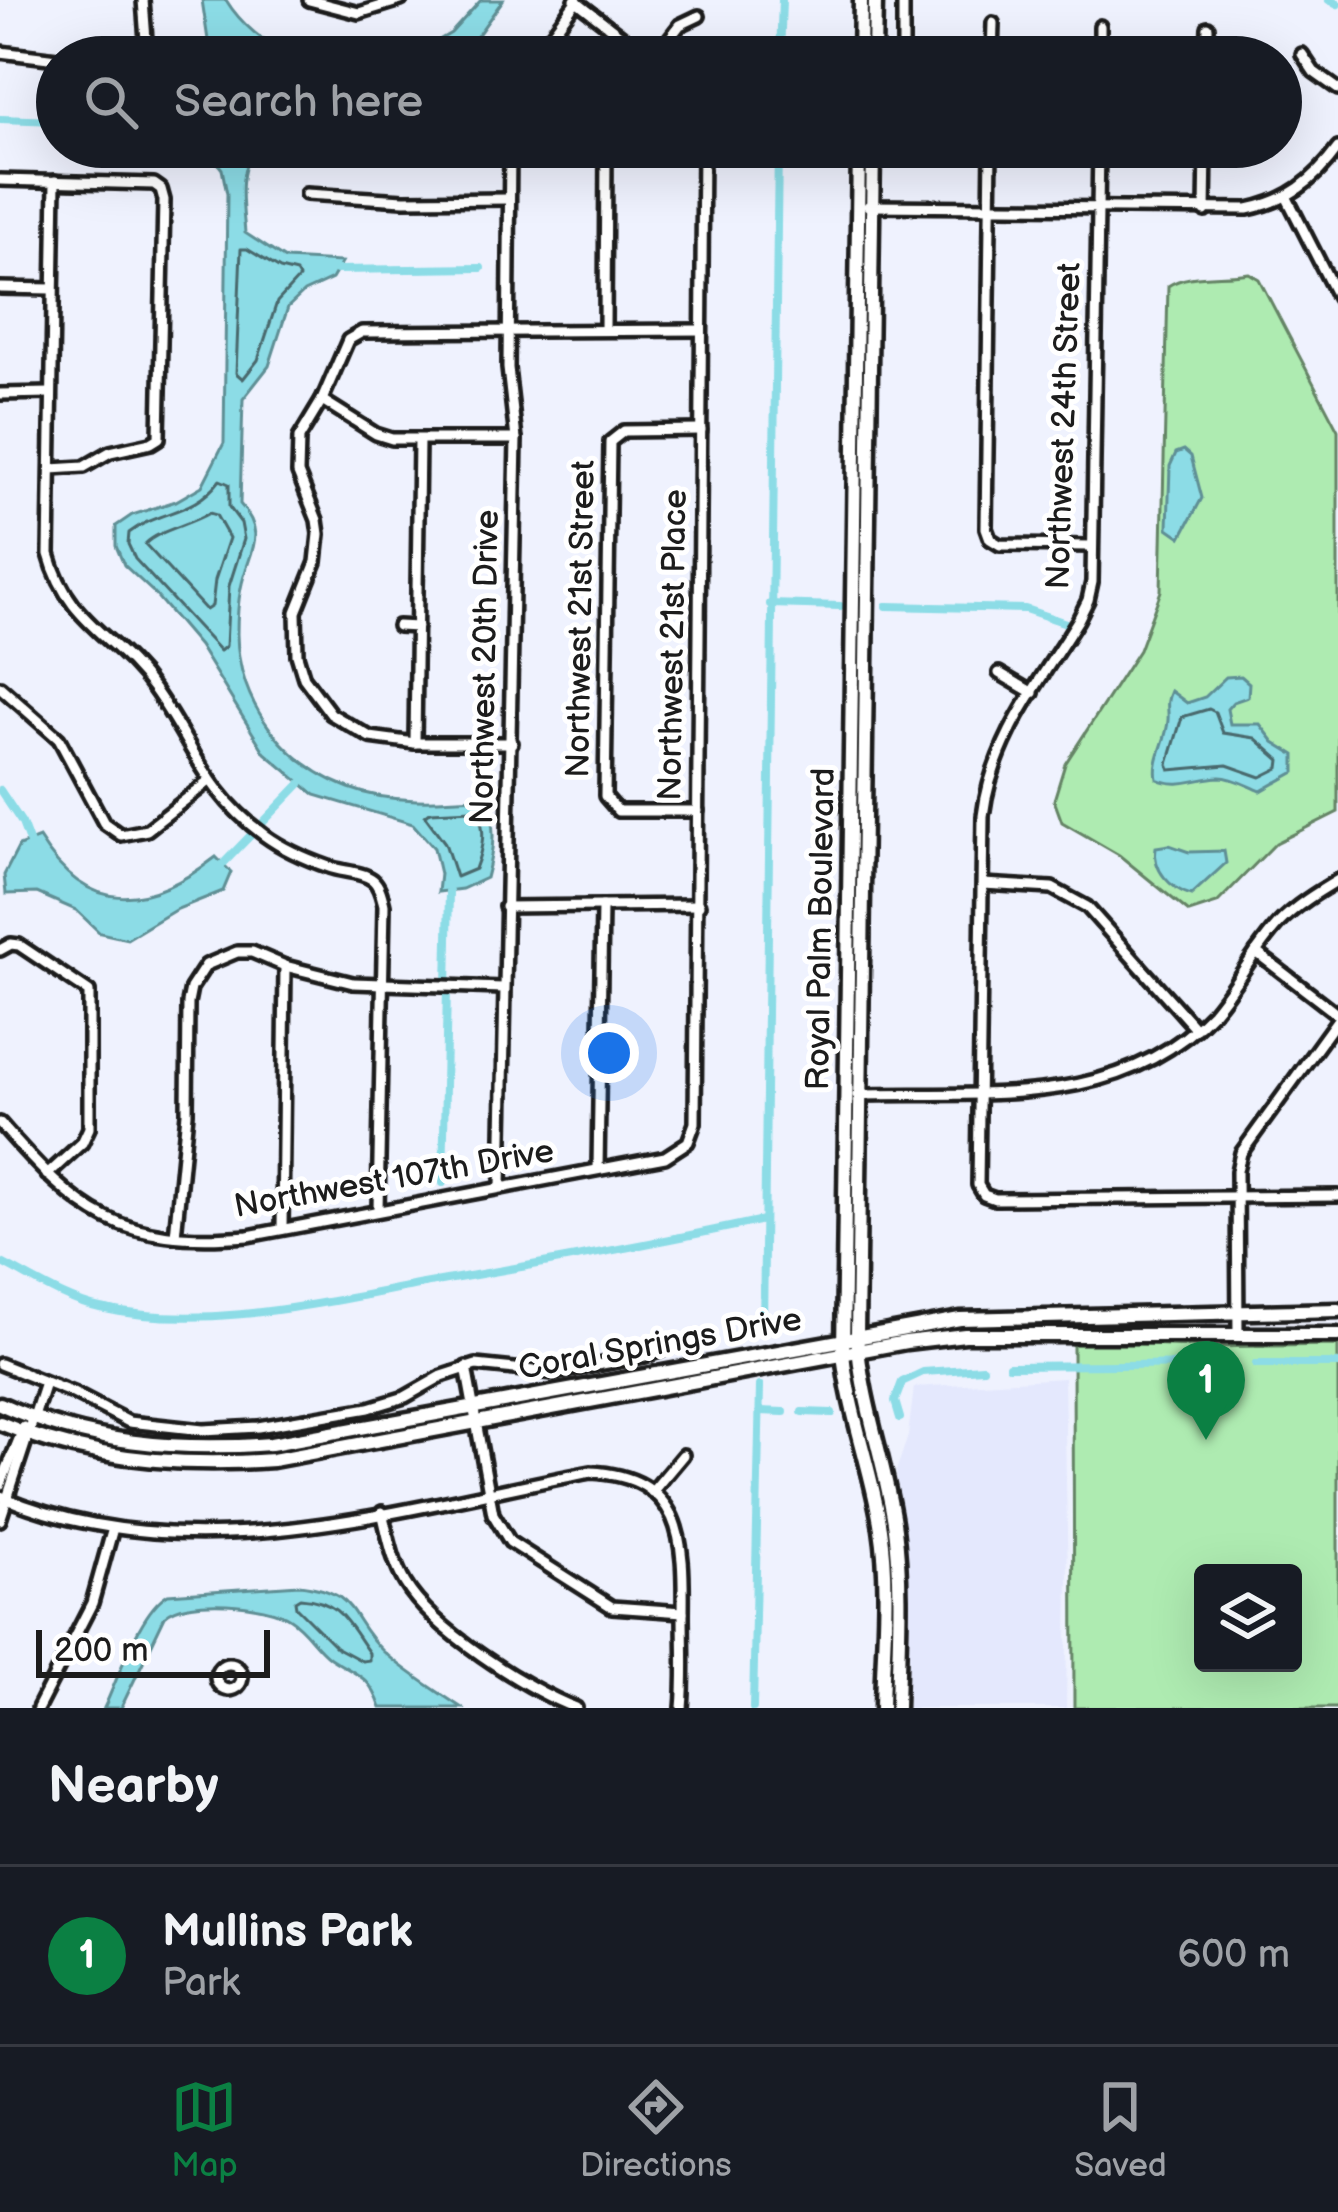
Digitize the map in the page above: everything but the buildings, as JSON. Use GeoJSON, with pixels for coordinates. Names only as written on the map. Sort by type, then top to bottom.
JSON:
{"type":"FeatureCollection","features":[{"type":"Feature","properties":{"kind":"main road"},"geometry":{"type":"LineString","coordinates":[[860,36],[861,0]]}},
{"type":"Feature","properties":{"kind":"main road"},"geometry":{"type":"LineString","coordinates":[[874,0],[874,36]]}},
{"type":"Feature","properties":{"kind":"main road","name":"Royal Palm Boulevard"},"geometry":{"type":"LineString","coordinates":[[861,168],[865,206],[850,1412],[881,1526],[883,1708]]}},
{"type":"Feature","properties":{"kind":"main road","name":"Royal Palm Boulevard"},"geometry":{"type":"LineString","coordinates":[[865,206],[870,168]]}},
{"type":"Feature","properties":{"kind":"main road","name":"Coral Springs Drive"},"geometry":{"type":"LineString","coordinates":[[0,1404],[95,1438],[226,1448],[271,1444],[850,1336],[967,1319],[1338,1310]]}},
{"type":"Feature","properties":{"kind":"main road","name":"Coral Springs Drive"},"geometry":{"type":"LineString","coordinates":[[0,1423],[26,1434],[132,1459],[226,1464],[273,1460],[850,1352],[965,1335],[1338,1335]]}},
{"type":"Feature","properties":{"kind":"main road","name":"Royal Palm Boulevard"},"geometry":{"type":"LineString","coordinates":[[850,1352],[895,1525],[897,1708]]}},
{"type":"Feature","properties":{"kind":"street"},"geometry":{"type":"LineString","coordinates":[[142,0],[146,36]]}},
{"type":"Feature","properties":{"kind":"street"},"geometry":{"type":"LineString","coordinates":[[309,0],[359,13],[401,0]]}},
{"type":"Feature","properties":{"kind":"street"},"geometry":{"type":"LineString","coordinates":[[550,36],[576,0],[623,36]]}},
{"type":"Feature","properties":{"kind":"street"},"geometry":{"type":"LineString","coordinates":[[903,0],[903,36]]}},
{"type":"Feature","properties":{"kind":"street"},"geometry":{"type":"LineString","coordinates":[[670,36],[699,16]]}},
{"type":"Feature","properties":{"kind":"street"},"geometry":{"type":"LineString","coordinates":[[993,23],[993,36]]}},
{"type":"Feature","properties":{"kind":"street"},"geometry":{"type":"LineString","coordinates":[[1100,26],[1100,36]]}},
{"type":"Feature","properties":{"kind":"street"},"geometry":{"type":"LineString","coordinates":[[1208,27],[1208,36]]}},
{"type":"Feature","properties":{"kind":"street"},"geometry":{"type":"LineString","coordinates":[[0,52],[36,56]]}},
{"type":"Feature","properties":{"kind":"street"},"geometry":{"type":"LineString","coordinates":[[1302,54],[1314,72],[1338,89]]}},
{"type":"Feature","properties":{"kind":"street"},"geometry":{"type":"LineString","coordinates":[[865,206],[1248,208],[1286,198],[1315,177],[1338,148]]}},
{"type":"Feature","properties":{"kind":"street","name":"Northwest 20th Drive"},"geometry":{"type":"LineString","coordinates":[[501,1187],[515,440],[508,331],[509,168]]}},
{"type":"Feature","properties":{"kind":"street"},"geometry":{"type":"LineString","coordinates":[[604,330],[606,168]]}},
{"type":"Feature","properties":{"kind":"street","name":"Northwest 21st Place"},"geometry":{"type":"LineString","coordinates":[[688,1142],[695,1123],[699,905],[703,168]]}},
{"type":"Feature","properties":{"kind":"street"},"geometry":{"type":"LineString","coordinates":[[991,168],[986,528],[990,539],[1000,545],[1092,546]]}},
{"type":"Feature","properties":{"kind":"street","name":"Northwest 24th Street"},"geometry":{"type":"LineString","coordinates":[[1099,168],[1088,600],[1005,737],[986,787],[978,1185],[994,1199],[1238,1197]]}},
{"type":"Feature","properties":{"kind":"street"},"geometry":{"type":"LineString","coordinates":[[1205,211],[1206,168]]}},
{"type":"Feature","properties":{"kind":"street"},"geometry":{"type":"LineString","coordinates":[[0,180],[154,184],[161,189],[159,437],[110,452],[84,467],[51,469]]}},
{"type":"Feature","properties":{"kind":"street"},"geometry":{"type":"LineString","coordinates":[[55,181],[49,554],[58,586],[155,690],[208,782],[266,836],[298,855],[374,881],[384,905],[378,1210]]}},
{"type":"Feature","properties":{"kind":"street"},"geometry":{"type":"LineString","coordinates":[[306,194],[508,199]]}},
{"type":"Feature","properties":{"kind":"street"},"geometry":{"type":"LineString","coordinates":[[1286,198],[1338,298]]}},
{"type":"Feature","properties":{"kind":"street"},"geometry":{"type":"LineString","coordinates":[[0,288],[52,290]]}},
{"type":"Feature","properties":{"kind":"street"},"geometry":{"type":"LineString","coordinates":[[512,743],[415,743],[370,737],[331,714],[304,678],[296,611],[316,562],[319,534],[298,473],[298,437],[322,400],[348,340],[355,335],[700,330]]}},
{"type":"Feature","properties":{"kind":"street"},"geometry":{"type":"LineString","coordinates":[[0,394],[50,394]]}},
{"type":"Feature","properties":{"kind":"street"},"geometry":{"type":"LineString","coordinates":[[322,400],[376,434],[419,440],[515,440]]}},
{"type":"Feature","properties":{"kind":"street","name":"Northwest 21st Street"},"geometry":{"type":"LineString","coordinates":[[698,811],[618,811],[605,796],[610,442],[624,430],[701,430]]}},
{"type":"Feature","properties":{"kind":"street"},"geometry":{"type":"LineString","coordinates":[[415,743],[419,440]]}},
{"type":"Feature","properties":{"kind":"street"},"geometry":{"type":"LineString","coordinates":[[398,626],[417,627]]}},
{"type":"Feature","properties":{"kind":"street"},"geometry":{"type":"LineString","coordinates":[[1000,673],[1034,693]]}},
{"type":"Feature","properties":{"kind":"street"},"geometry":{"type":"LineString","coordinates":[[0,687],[59,740],[104,823],[121,835],[147,830],[208,782]]}},
{"type":"Feature","properties":{"kind":"street"},"geometry":{"type":"LineString","coordinates":[[853,1095],[1054,1091],[1087,1085],[1147,1062],[1196,1029],[1280,922],[1338,880]]}},
{"type":"Feature","properties":{"kind":"street"},"geometry":{"type":"LineString","coordinates":[[982,884],[1052,888],[1087,907],[1196,1029]]}},
{"type":"Feature","properties":{"kind":"street"},"geometry":{"type":"LineString","coordinates":[[505,907],[699,905]]}},
{"type":"Feature","properties":{"kind":"street"},"geometry":{"type":"LineString","coordinates":[[598,1169],[602,906]]}},
{"type":"Feature","properties":{"kind":"street"},"geometry":{"type":"LineString","coordinates":[[1,949],[19,945],[88,992],[88,1128],[82,1143],[47,1175]]}},
{"type":"Feature","properties":{"kind":"street"},"geometry":{"type":"LineString","coordinates":[[175,1235],[187,1113],[188,1003],[206,965],[236,952],[252,952],[285,966],[352,983],[503,988]]}},
{"type":"Feature","properties":{"kind":"street"},"geometry":{"type":"LineString","coordinates":[[1238,1336],[1237,1171],[1248,1139],[1338,1017],[1256,952]]}},
{"type":"Feature","properties":{"kind":"street"},"geometry":{"type":"LineString","coordinates":[[282,1229],[285,966]]}},
{"type":"Feature","properties":{"kind":"street","name":"Northwest 107th Drive"},"geometry":{"type":"LineString","coordinates":[[2,1128],[74,1201],[106,1220],[141,1231],[212,1239],[665,1157],[688,1142]]}},
{"type":"Feature","properties":{"kind":"street"},"geometry":{"type":"LineString","coordinates":[[1238,1197],[1338,1196]]}},
{"type":"Feature","properties":{"kind":"street"},"geometry":{"type":"LineString","coordinates":[[0,1364],[129,1422],[160,1428],[242,1428],[370,1408],[405,1397],[466,1367],[554,1373],[660,1352],[674,1341]]}},
{"type":"Feature","properties":{"kind":"street"},"geometry":{"type":"LineString","coordinates":[[466,1367],[489,1491],[500,1530],[510,1542],[596,1599],[632,1610],[683,1612]]}},
{"type":"Feature","properties":{"kind":"street"},"geometry":{"type":"LineString","coordinates":[[0,1520],[45,1383]]}},
{"type":"Feature","properties":{"kind":"street"},"geometry":{"type":"LineString","coordinates":[[0,1486],[26,1434]]}},
{"type":"Feature","properties":{"kind":"street"},"geometry":{"type":"LineString","coordinates":[[652,1492],[683,1455]]}},
{"type":"Feature","properties":{"kind":"street"},"geometry":{"type":"LineString","coordinates":[[4,1498],[113,1528],[253,1532],[591,1472],[613,1473],[652,1492],[669,1511],[682,1541],[682,1708]]}},
{"type":"Feature","properties":{"kind":"street"},"geometry":{"type":"LineString","coordinates":[[382,1512],[404,1582],[424,1609],[448,1631],[538,1690],[576,1708]]}},
{"type":"Feature","properties":{"kind":"street"},"geometry":{"type":"LineString","coordinates":[[38,1708],[92,1603],[113,1528]]}},
{"type":"Feature","properties":{"kind":"street"},"geometry":{"type":"LineString","coordinates":[[228,1690],[230,1708]]}},
{"type":"Feature","properties":{"kind":"shaded area"},"geometry":{"type":"Polygon","coordinates":[[[1064,1378],[1066,1708],[907,1708],[909,1622],[896,1471],[908,1436],[914,1387],[1064,1378]]]}},
{"type":"Feature","properties":{"kind":"green space"},"geometry":{"type":"Polygon","coordinates":[[[1249,273],[1259,279],[1338,430],[1338,812],[1276,843],[1217,903],[1189,912],[1119,855],[1062,822],[1054,800],[1065,764],[1139,650],[1161,591],[1168,286],[1196,277],[1249,273]]]}},
{"type":"Feature","properties":{"kind":"green space"},"geometry":{"type":"Polygon","coordinates":[[[1073,1340],[1206,1347],[1338,1345],[1338,1708],[1074,1708],[1073,1340]]]}},
{"type":"Feature","properties":{"kind":"water"},"geometry":{"type":"Polygon","coordinates":[[[202,0],[226,0],[258,36],[207,36],[202,0]]]}},
{"type":"Feature","properties":{"kind":"water"},"geometry":{"type":"Polygon","coordinates":[[[481,0],[503,0],[477,36],[446,36],[481,0]]]}},
{"type":"Feature","properties":{"kind":"water"},"geometry":{"type":"Polygon","coordinates":[[[245,168],[245,233],[285,259],[342,262],[332,279],[304,292],[288,307],[269,366],[243,399],[240,504],[255,535],[237,617],[239,659],[246,684],[269,728],[285,746],[304,763],[349,788],[399,799],[485,797],[493,827],[489,867],[486,878],[462,889],[438,892],[440,874],[434,848],[413,824],[315,795],[265,753],[199,646],[124,565],[116,546],[116,526],[202,486],[224,443],[227,194],[222,169],[245,168]]]}},
{"type":"Feature","properties":{"kind":"water"},"geometry":{"type":"Polygon","coordinates":[[[1184,450],[1191,456],[1202,498],[1181,537],[1168,528],[1170,466],[1176,453],[1184,450]]]}},
{"type":"Feature","properties":{"kind":"water"},"geometry":{"type":"Polygon","coordinates":[[[1241,676],[1249,683],[1248,697],[1227,709],[1230,724],[1260,724],[1274,742],[1295,755],[1295,772],[1261,791],[1225,777],[1180,783],[1157,779],[1171,691],[1187,703],[1205,697],[1226,677],[1241,676]]]}},
{"type":"Feature","properties":{"kind":"water"},"geometry":{"type":"Polygon","coordinates":[[[39,838],[78,882],[122,897],[168,887],[216,857],[231,872],[223,891],[175,910],[127,939],[100,933],[76,910],[37,893],[6,894],[4,875],[19,846],[39,838]]]}},
{"type":"Feature","properties":{"kind":"water"},"geometry":{"type":"Polygon","coordinates":[[[1169,845],[1189,852],[1224,851],[1226,863],[1191,895],[1160,871],[1156,847],[1169,845]]]}},
{"type":"Feature","properties":{"kind":"water"},"geometry":{"type":"Polygon","coordinates":[[[299,1585],[319,1588],[343,1600],[384,1652],[462,1708],[381,1708],[367,1682],[330,1658],[290,1619],[264,1609],[207,1604],[165,1616],[121,1708],[104,1708],[139,1629],[168,1594],[299,1585]]]}},
{"type":"Feature","properties":{"kind":"waterway"},"geometry":{"type":"LineString","coordinates":[[781,36],[782,0]]}},
{"type":"Feature","properties":{"kind":"waterway"},"geometry":{"type":"LineString","coordinates":[[1329,0],[1338,4]]}},
{"type":"Feature","properties":{"kind":"waterway"},"geometry":{"type":"LineString","coordinates":[[0,119],[36,120]]}},
{"type":"Feature","properties":{"kind":"waterway"},"geometry":{"type":"LineString","coordinates":[[763,1328],[778,168]]}},
{"type":"Feature","properties":{"kind":"waterway"},"geometry":{"type":"LineString","coordinates":[[337,270],[481,268]]}},
{"type":"Feature","properties":{"kind":"waterway"},"geometry":{"type":"LineString","coordinates":[[770,604],[840,606]]}},
{"type":"Feature","properties":{"kind":"waterway"},"geometry":{"type":"LineString","coordinates":[[886,606],[1025,609],[1066,623]]}},
{"type":"Feature","properties":{"kind":"waterway"},"geometry":{"type":"LineString","coordinates":[[219,868],[300,784]]}},
{"type":"Feature","properties":{"kind":"waterway"},"geometry":{"type":"LineString","coordinates":[[0,790],[22,823],[33,852]]}},
{"type":"Feature","properties":{"kind":"waterway"},"geometry":{"type":"LineString","coordinates":[[443,1183],[449,891]]}},
{"type":"Feature","properties":{"kind":"waterway"},"geometry":{"type":"LineString","coordinates":[[0,1262],[100,1308],[141,1315],[223,1316],[348,1298],[763,1220]]}},
{"type":"Feature","properties":{"kind":"waterway"},"geometry":{"type":"LineString","coordinates":[[1009,1366],[1229,1364]]}},
{"type":"Feature","properties":{"kind":"waterway"},"geometry":{"type":"LineString","coordinates":[[1256,1364],[1338,1364]]}},
{"type":"Feature","properties":{"kind":"waterway"},"geometry":{"type":"LineString","coordinates":[[900,1418],[895,1401],[902,1382],[923,1372],[983,1368]]}},
{"type":"Feature","properties":{"kind":"waterway"},"geometry":{"type":"LineString","coordinates":[[753,1708],[760,1386]]}},
{"type":"Feature","properties":{"kind":"waterway"},"geometry":{"type":"LineString","coordinates":[[760,1411],[784,1412]]}},
{"type":"Feature","properties":{"kind":"waterway"},"geometry":{"type":"LineString","coordinates":[[802,1412],[832,1413]]}},
{"type":"Feature","properties":{"kind":"place","name":"Mullins Park"},"geometry":{"type":"Point","coordinates":[1206,1440]}}]}
